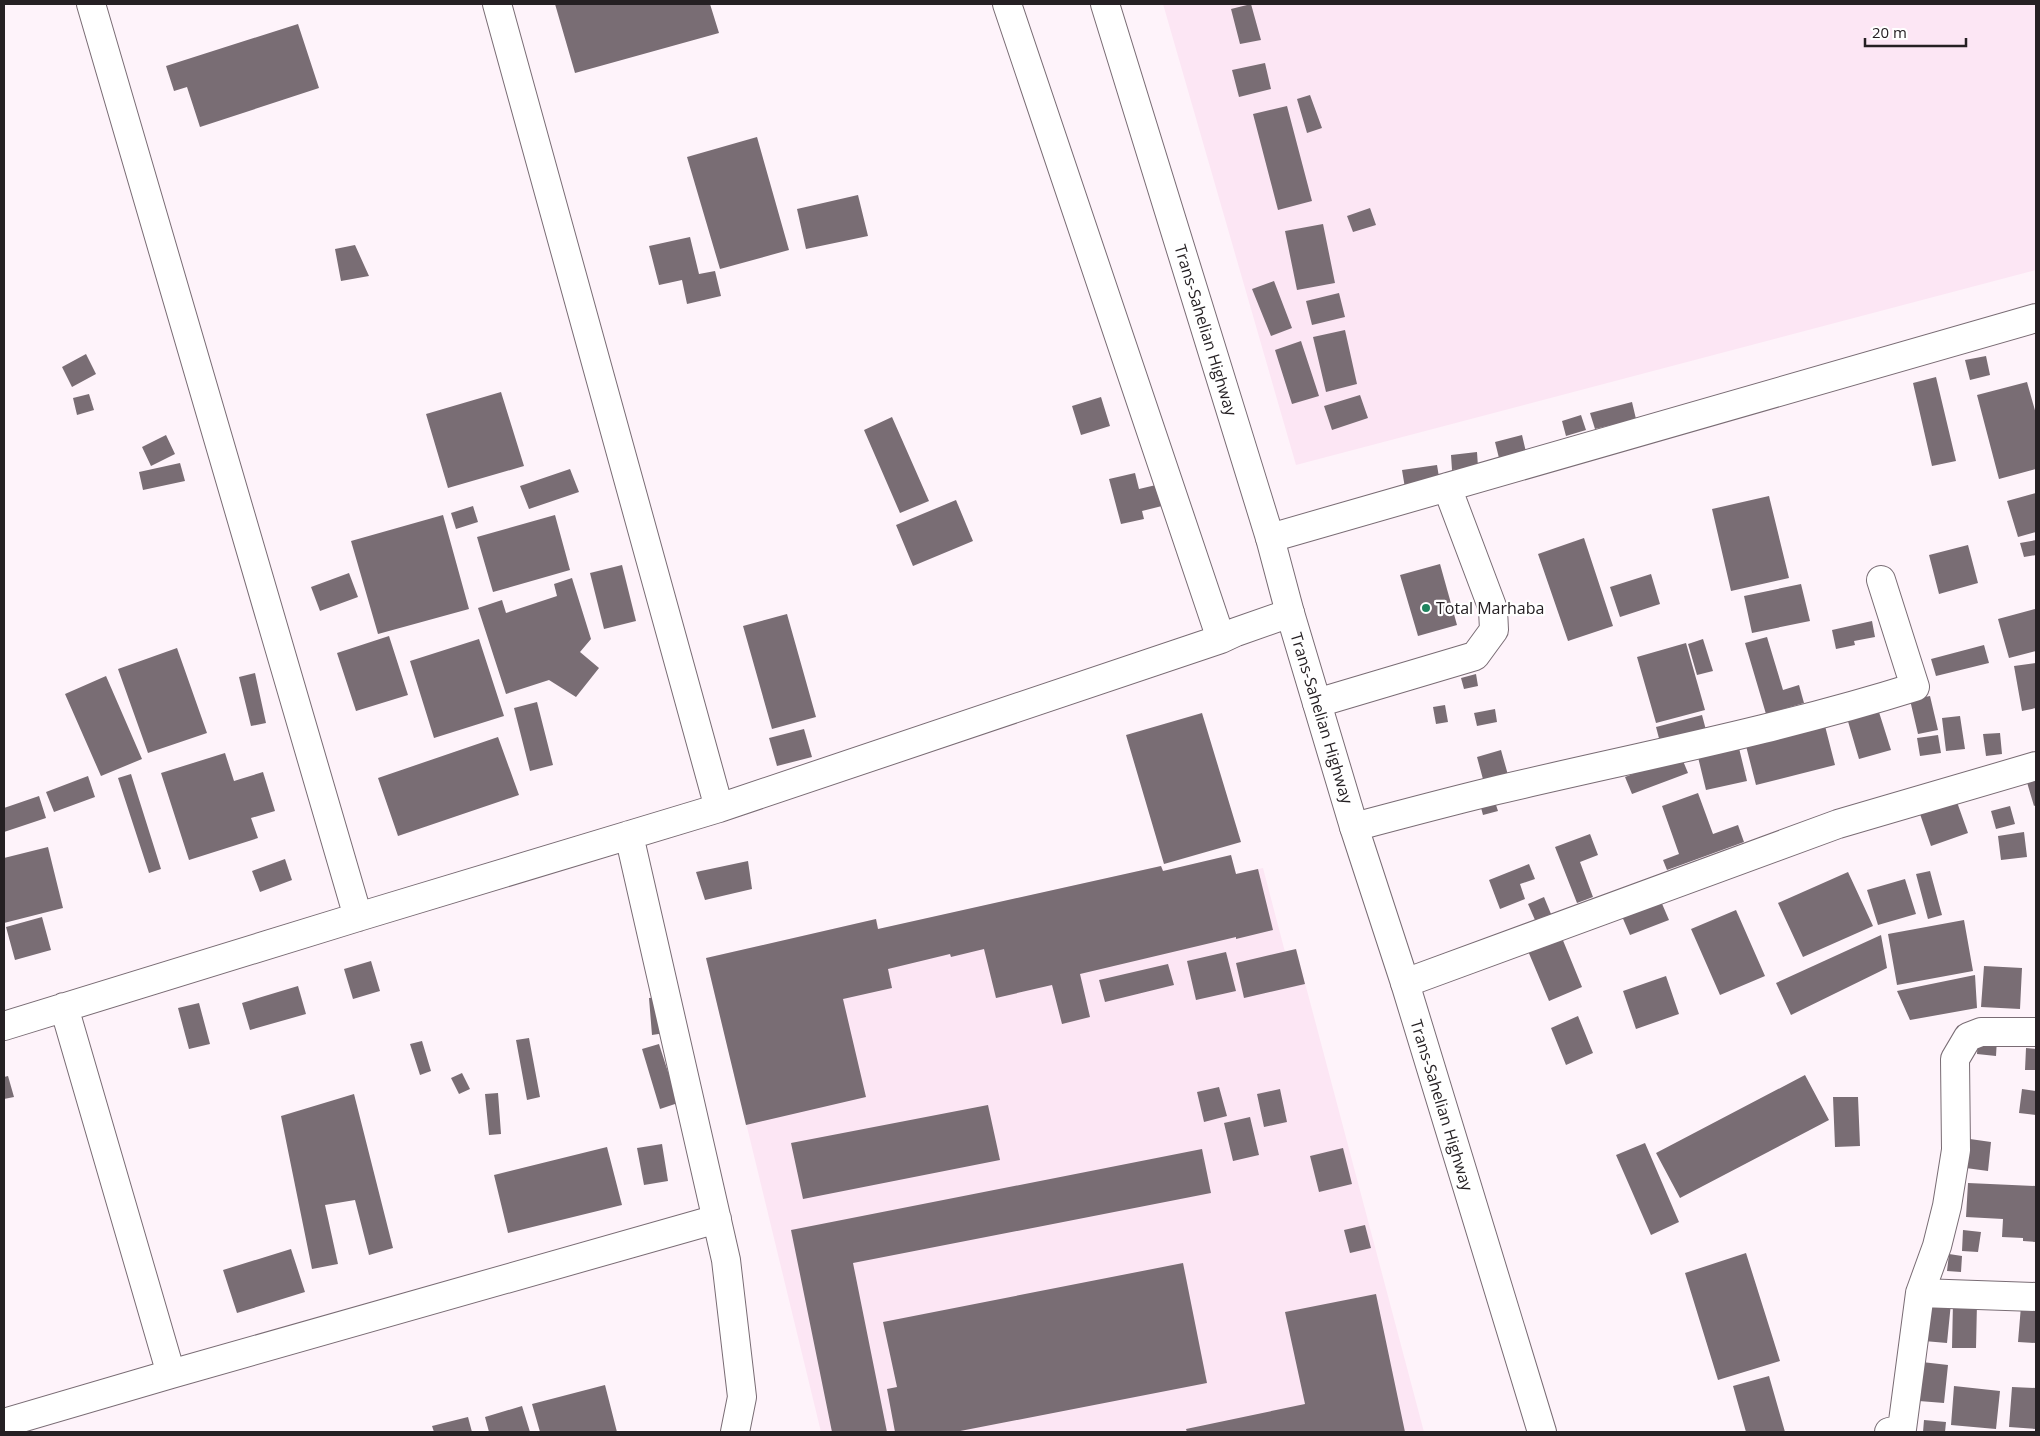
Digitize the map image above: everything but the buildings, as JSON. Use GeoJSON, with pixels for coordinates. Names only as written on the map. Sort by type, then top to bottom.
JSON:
{"type":"FeatureCollection","features":[{"type":"Feature","properties":{"kind":"main road"},"geometry":{"type":"LineString","coordinates":[[91,4],[358,917]]}},
{"type":"Feature","properties":{"kind":"main road"},"geometry":{"type":"LineString","coordinates":[[497,4],[720,808]]}},
{"type":"Feature","properties":{"kind":"main road"},"geometry":{"type":"LineString","coordinates":[[1007,4],[1221,639]]}},
{"type":"Feature","properties":{"kind":"main road","name":"Trans-Sahelian Highway"},"geometry":{"type":"LineString","coordinates":[[1105,4],[1270,538],[1290,613],[1354,827],[1405,983],[1542,1432]]}},
{"type":"Feature","properties":{"kind":"main road"},"geometry":{"type":"LineString","coordinates":[[1270,538],[2036,318]]}},
{"type":"Feature","properties":{"kind":"main road"},"geometry":{"type":"LineString","coordinates":[[1317,703],[1475,656],[1494,630],[1494,608],[1447,487]]}},
{"type":"Feature","properties":{"kind":"main road"},"geometry":{"type":"LineString","coordinates":[[1354,827],[1489,792],[1700,745],[1844,710],[1914,687],[1881,580]]}},
{"type":"Feature","properties":{"kind":"main road"},"geometry":{"type":"LineString","coordinates":[[4,1026],[720,808],[1221,639],[1290,613]]}},
{"type":"Feature","properties":{"kind":"main road"},"geometry":{"type":"LineString","coordinates":[[1405,983],[1838,824],[2036,766]]}},
{"type":"Feature","properties":{"kind":"main road"},"geometry":{"type":"LineString","coordinates":[[629,835],[726,1260],[742,1397],[735,1432]]}},
{"type":"Feature","properties":{"kind":"main road"},"geometry":{"type":"LineString","coordinates":[[64,1007],[171,1374]]}},
{"type":"Feature","properties":{"kind":"main road"},"geometry":{"type":"LineString","coordinates":[[1898,1431],[1920,1293],[1937,1246],[1947,1206],[1956,1150],[1955,1059],[1968,1037],[1982,1032],[2036,1032]]}},
{"type":"Feature","properties":{"kind":"main road"},"geometry":{"type":"LineString","coordinates":[[4,1424],[171,1374],[717,1220]]}},
{"type":"Feature","properties":{"kind":"main road"},"geometry":{"type":"LineString","coordinates":[[1920,1293],[2036,1297]]}},
{"type":"Feature","properties":{"kind":"shaded area"},"geometry":{"type":"Polygon","coordinates":[[[1163,4],[2036,4],[2036,270],[1296,465],[1163,4]]]}},
{"type":"Feature","properties":{"kind":"shaded area"},"geometry":{"type":"Polygon","coordinates":[[[1231,855],[1236,874],[1263,868],[1285,952],[1296,949],[1424,1432],[821,1432],[706,958],[876,919],[879,929],[1161,866],[1164,871],[1231,855]]]}},
{"type":"Feature","properties":{"kind":"place","name":"Total Marhaba"},"geometry":{"type":"Point","coordinates":[1426,608]}}]}
